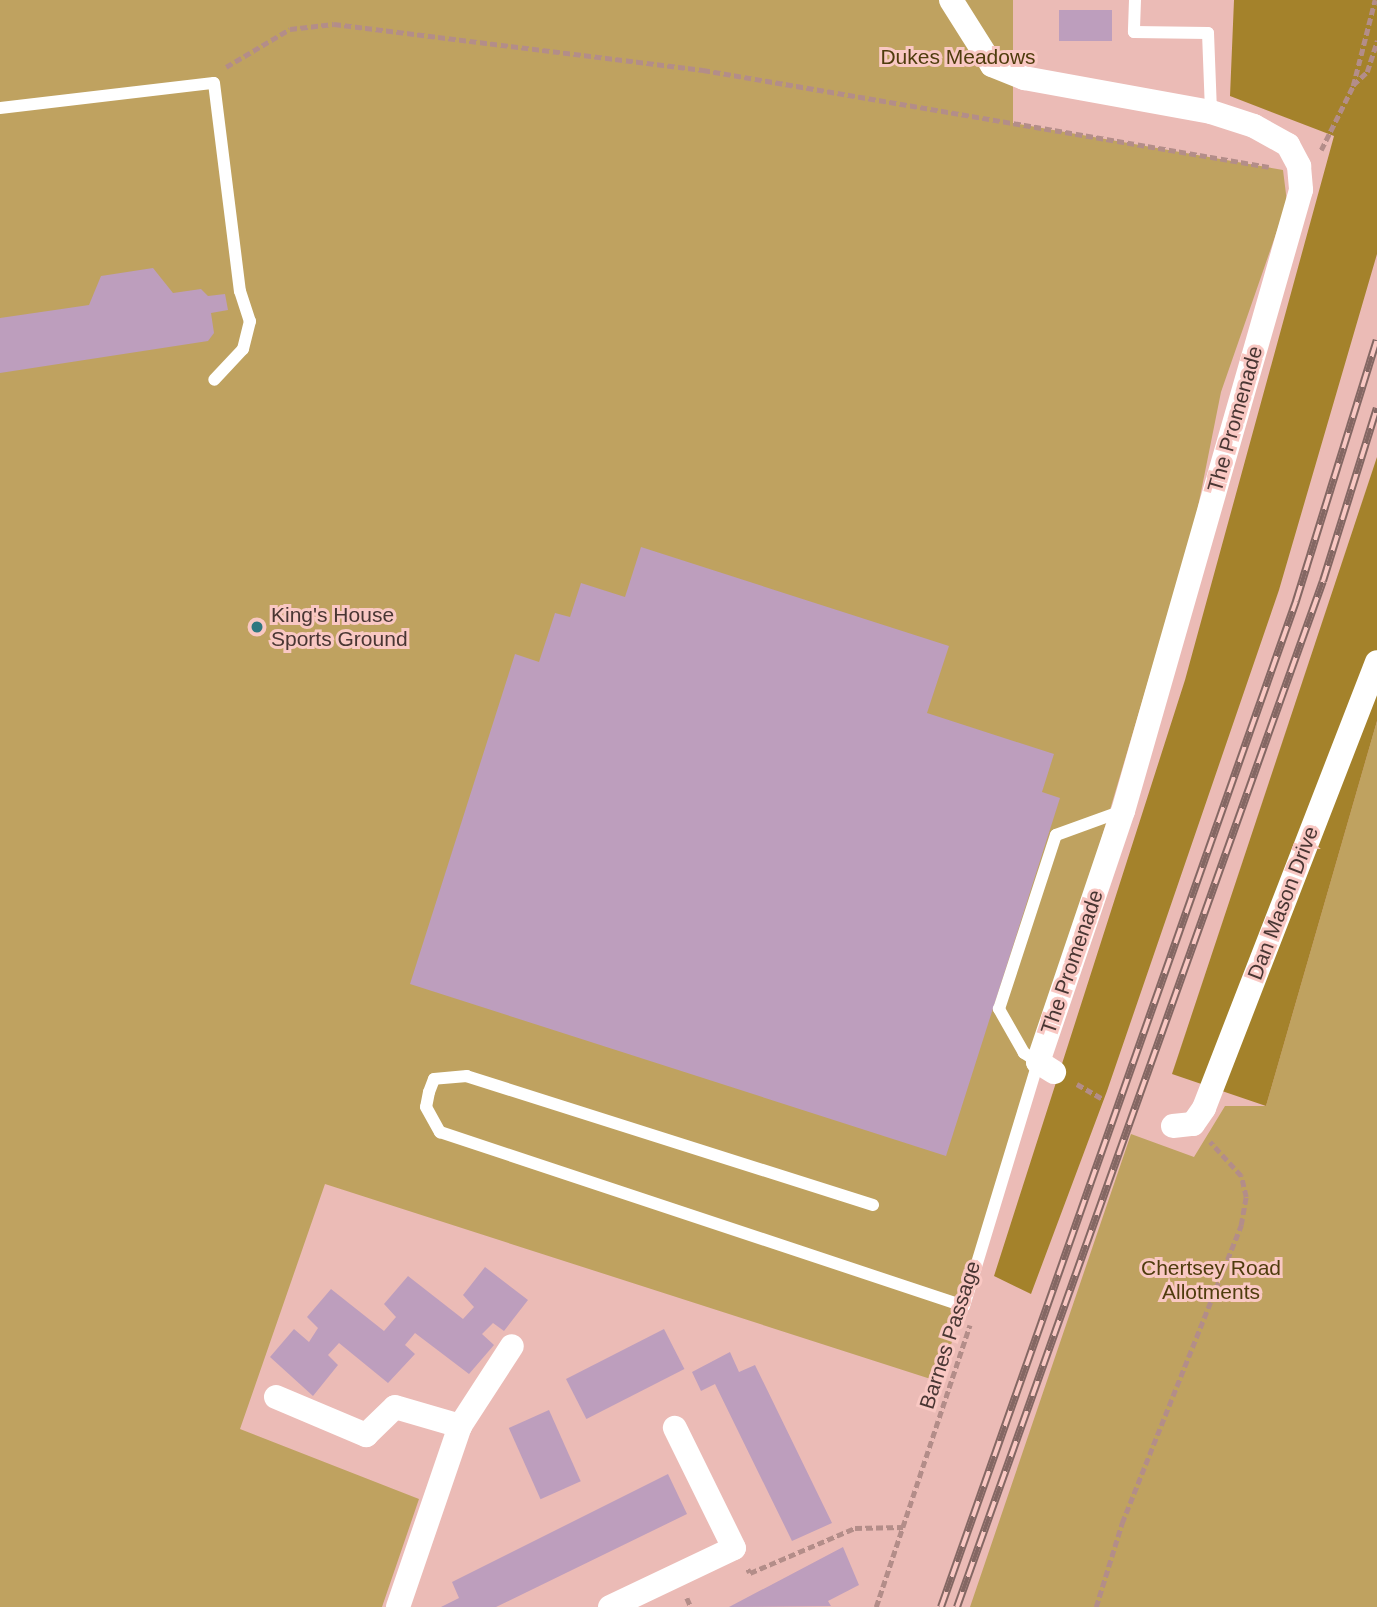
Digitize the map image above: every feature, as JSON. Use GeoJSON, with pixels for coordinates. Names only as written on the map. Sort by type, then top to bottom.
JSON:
{"type":"FeatureCollection","features":[{"type":"Feature","properties":{"kind":"street","name":"The Promenade"},"geometry":{"type":"LineString","coordinates":[[951,0],[992,65],[1024,78],[1211,112],[1254,126],[1288,145],[1299,166],[1301,190],[1123,811],[1046,1067]]}},
{"type":"Feature","properties":{"kind":"street","name":"Dan Mason Drive"},"geometry":{"type":"LineString","coordinates":[[1183,1125],[1204,1108],[1377,662]]}},
{"type":"Feature","properties":{"kind":"street"},"geometry":{"type":"LineString","coordinates":[[398,1607],[460,1426],[512,1346]]}},
{"type":"Feature","properties":{"kind":"street"},"geometry":{"type":"LineString","coordinates":[[276,1396],[366,1435],[395,1408],[460,1426]]}},
{"type":"Feature","properties":{"kind":"street"},"geometry":{"type":"LineString","coordinates":[[610,1607],[734,1548],[675,1428]]}},
{"type":"Feature","properties":{"kind":"lane"},"geometry":{"type":"LineString","coordinates":[[1135,0],[1134,32],[1208,33],[1211,112]]}},
{"type":"Feature","properties":{"kind":"lane"},"geometry":{"type":"LineString","coordinates":[[0,108],[214,83],[240,291],[250,321],[243,349],[214,380]]}},
{"type":"Feature","properties":{"kind":"lane"},"geometry":{"type":"LineString","coordinates":[[873,1205],[467,1076],[434,1079],[429,1091],[426,1107],[440,1132],[964,1306],[1046,1067],[1024,1053],[999,1009],[1056,835],[1123,811]]}},
{"type":"Feature","properties":{"kind":"path"},"geometry":{"type":"LineString","coordinates":[[214,83],[231,61],[290,29],[334,24],[730,74],[1283,170],[1301,190],[1353,86],[1375,0]]}},
{"type":"Feature","properties":{"kind":"path"},"geometry":{"type":"LineString","coordinates":[[1353,86],[1367,72],[1377,40]]}},
{"type":"Feature","properties":{"kind":"path"},"geometry":{"type":"LineString","coordinates":[[1096,1607],[1122,1523],[1241,1225],[1246,1197],[1241,1176],[1183,1125]]}},
{"type":"Feature","properties":{"kind":"path","name":"Barnes Passage"},"geometry":{"type":"LineString","coordinates":[[876,1607],[971,1321]]}},
{"type":"Feature","properties":{"kind":"path"},"geometry":{"type":"LineString","coordinates":[[734,1548],[750,1573],[856,1528],[903,1527]]}},
{"type":"Feature","properties":{"kind":"green space","name":"Dukes Meadows"},"geometry":{"type":"Polygon","coordinates":[[[0,0],[1013,0],[1013,123],[1283,170],[1287,202],[1221,392],[1194,527],[940,1382],[325,1184],[240,1429],[419,1499],[382,1607],[0,1607],[0,0]]]}},
{"type":"Feature","properties":{"kind":"green space","name":"Chertsey Road Allotments"},"geometry":{"type":"Polygon","coordinates":[[[1377,721],[1377,1607],[970,1607],[1131,1134],[1194,1157],[1225,1106],[1266,1106],[1377,721]]]}},
{"type":"Feature","properties":{"kind":"shaded area"},"geometry":{"type":"Polygon","coordinates":[[[1234,0],[1377,0],[1377,254],[1279,590],[1107,1091],[1031,1294],[994,1276],[1185,680],[1334,136],[1230,96],[1234,0]]]}},
{"type":"Feature","properties":{"kind":"shaded area"},"geometry":{"type":"Polygon","coordinates":[[[1377,457],[1377,721],[1266,1106],[1172,1074],[1377,457]]]}},
{"type":"Feature","properties":{"kind":"building"},"geometry":{"type":"Polygon","coordinates":[[[1059,10],[1112,10],[1112,41],[1059,41],[1059,10]]]}},
{"type":"Feature","properties":{"kind":"building"},"geometry":{"type":"Polygon","coordinates":[[[153,268],[173,293],[201,289],[208,296],[225,294],[228,310],[211,313],[214,333],[208,341],[0,373],[0,318],[89,305],[101,276],[153,268]]]}},
{"type":"Feature","properties":{"kind":"building"},"geometry":{"type":"Polygon","coordinates":[[[641,547],[949,646],[927,713],[1054,754],[1042,792],[1060,798],[946,1156],[410,984],[515,654],[539,662],[555,613],[570,617],[581,583],[625,597],[641,547]]]}},
{"type":"Feature","properties":{"kind":"building"},"geometry":{"type":"Polygon","coordinates":[[[485,1267],[528,1300],[504,1331],[493,1323],[482,1334],[494,1345],[469,1374],[415,1333],[405,1345],[415,1354],[388,1383],[339,1343],[328,1355],[338,1365],[313,1396],[270,1357],[294,1329],[309,1342],[318,1328],[307,1317],[331,1289],[384,1331],[396,1317],[384,1304],[408,1276],[463,1319],[474,1307],[463,1295],[485,1267]]]}},
{"type":"Feature","properties":{"kind":"building"},"geometry":{"type":"Polygon","coordinates":[[[664,1329],[684,1369],[586,1419],[566,1379],[664,1329]]]}},
{"type":"Feature","properties":{"kind":"building"},"geometry":{"type":"Polygon","coordinates":[[[730,1352],[739,1372],[755,1365],[832,1523],[792,1541],[715,1384],[701,1391],[692,1372],[730,1352]]]}},
{"type":"Feature","properties":{"kind":"building"},"geometry":{"type":"Polygon","coordinates":[[[549,1410],[581,1481],[541,1499],[509,1428],[549,1410]]]}},
{"type":"Feature","properties":{"kind":"building"},"geometry":{"type":"Polygon","coordinates":[[[668,1474],[687,1514],[496,1607],[441,1607],[459,1598],[452,1582],[668,1474]]]}},
{"type":"Feature","properties":{"kind":"building"},"geometry":{"type":"Polygon","coordinates":[[[843,1547],[859,1585],[828,1601],[831,1606],[729,1607],[843,1547]]]}},
{"type":"Feature","properties":{"kind":"railway"},"geometry":{"type":"LineString","coordinates":[[941,1607],[1296,601],[1377,340]]}},
{"type":"Feature","properties":{"kind":"railway"},"geometry":{"type":"LineString","coordinates":[[957,1607],[1323,581],[1377,408]]}},
{"type":"Feature","properties":{"kind":"place","name":"King's House Sports Ground"},"geometry":{"type":"Point","coordinates":[257,627]}}]}
